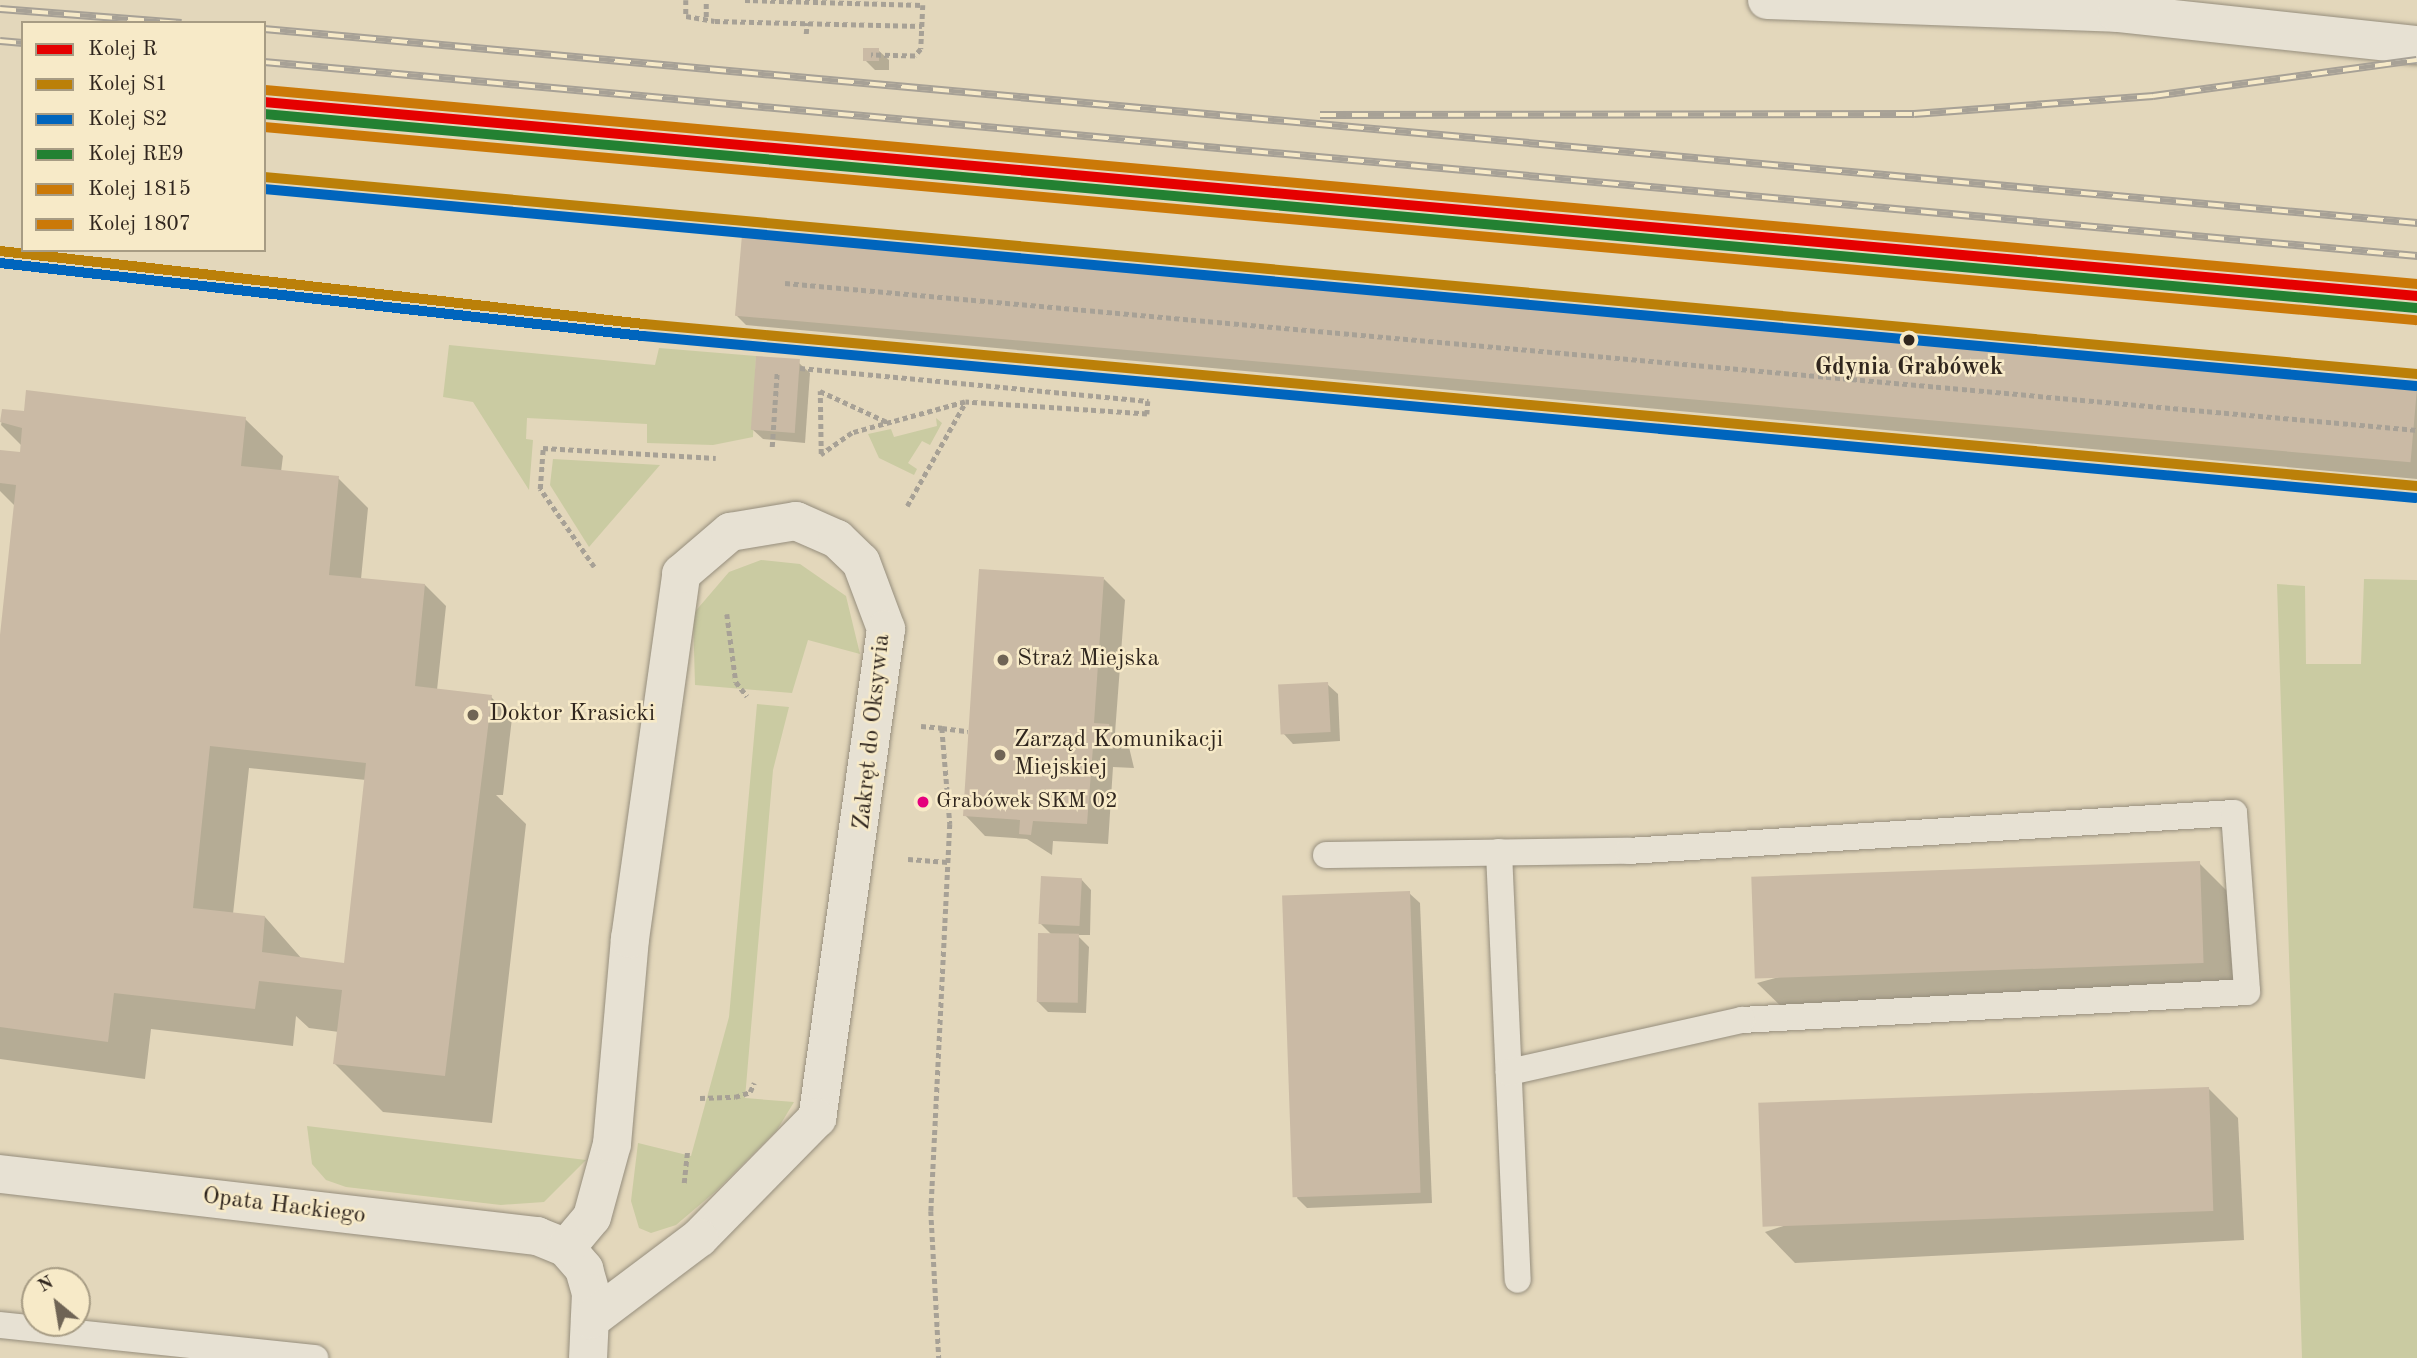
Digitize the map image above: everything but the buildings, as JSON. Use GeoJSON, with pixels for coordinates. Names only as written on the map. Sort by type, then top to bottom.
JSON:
{"type":"FeatureCollection","features":[{"type":"Feature","properties":{"kind":"street"},"geometry":{"type":"LineString","coordinates":[[1767,0],[2117,13],[2281,14],[2417,45]]}},
{"type":"Feature","properties":{"kind":"street","name":"Zakręt do Oksywia"},"geometry":{"type":"LineString","coordinates":[[566,1248],[592,1217],[612,1144],[632,926],[681,574],[703,549],[730,532],[762,522],[818,529],[861,562],[887,629],[817,1118],[699,1237],[590,1320]]}},
{"type":"Feature","properties":{"kind":"street","name":"Opata Hackiego"},"geometry":{"type":"LineString","coordinates":[[0,1174],[537,1236],[566,1248]]}},
{"type":"Feature","properties":{"kind":"street"},"geometry":{"type":"LineString","coordinates":[[566,1248],[584,1269],[590,1320],[588,1358]]}},
{"type":"Feature","properties":{"kind":"lane"},"geometry":{"type":"LineString","coordinates":[[1325,855],[1642,850],[2234,813],[2247,992],[1742,1020],[1508,1072]]}},
{"type":"Feature","properties":{"kind":"lane"},"geometry":{"type":"LineString","coordinates":[[1499,852],[1518,1280]]}},
{"type":"Feature","properties":{"kind":"lane"},"geometry":{"type":"LineString","coordinates":[[0,1325],[315,1358]]}},
{"type":"Feature","properties":{"kind":"path"},"geometry":{"type":"LineString","coordinates":[[686,0],[686,16],[922,26]]}},
{"type":"Feature","properties":{"kind":"path"},"geometry":{"type":"LineString","coordinates":[[706,0],[706,17]]}},
{"type":"Feature","properties":{"kind":"path"},"geometry":{"type":"LineString","coordinates":[[746,0],[923,5],[922,26],[915,56],[872,55]]}},
{"type":"Feature","properties":{"kind":"path"},"geometry":{"type":"LineString","coordinates":[[806,34],[807,23]]}},
{"type":"Feature","properties":{"kind":"path"},"geometry":{"type":"LineString","coordinates":[[785,284],[2417,430]]}},
{"type":"Feature","properties":{"kind":"path"},"geometry":{"type":"LineString","coordinates":[[800,368],[1148,401],[1147,414],[965,402],[852,433],[821,455],[820,391],[887,422]]}},
{"type":"Feature","properties":{"kind":"path"},"geometry":{"type":"LineString","coordinates":[[772,447],[777,372]]}},
{"type":"Feature","properties":{"kind":"path"},"geometry":{"type":"LineString","coordinates":[[907,506],[965,402]]}},
{"type":"Feature","properties":{"kind":"path"},"geometry":{"type":"LineString","coordinates":[[594,567],[540,488],[543,448],[716,458]]}},
{"type":"Feature","properties":{"kind":"path"},"geometry":{"type":"LineString","coordinates":[[726,609],[736,682],[747,696]]}},
{"type":"Feature","properties":{"kind":"path"},"geometry":{"type":"LineString","coordinates":[[921,726],[968,731]]}},
{"type":"Feature","properties":{"kind":"path"},"geometry":{"type":"LineString","coordinates":[[939,1358],[931,1211],[948,862],[942,729]]}},
{"type":"Feature","properties":{"kind":"path"},"geometry":{"type":"LineString","coordinates":[[908,859],[948,862]]}},
{"type":"Feature","properties":{"kind":"path"},"geometry":{"type":"LineString","coordinates":[[700,1098],[735,1097],[750,1092],[754,1083]]}},
{"type":"Feature","properties":{"kind":"green space"},"geometry":{"type":"Polygon","coordinates":[[[449,345],[655,365],[659,348],[756,356],[753,437],[713,445],[647,443],[647,424],[527,418],[526,439],[533,440],[529,490],[473,402],[443,397],[449,345]]]}},
{"type":"Feature","properties":{"kind":"green space"},"geometry":{"type":"Polygon","coordinates":[[[936,418],[942,423],[930,445],[922,441],[908,463],[917,469],[914,475],[879,458],[868,434],[891,429],[894,437],[937,426],[936,418]]]}},
{"type":"Feature","properties":{"kind":"green space"},"geometry":{"type":"Polygon","coordinates":[[[553,459],[660,465],[589,547],[550,485],[553,459]]]}},
{"type":"Feature","properties":{"kind":"green space"},"geometry":{"type":"Polygon","coordinates":[[[761,560],[800,564],[846,596],[860,654],[808,640],[792,693],[695,685],[693,614],[729,572],[761,560]]]}},
{"type":"Feature","properties":{"kind":"green space"},"geometry":{"type":"Polygon","coordinates":[[[2364,579],[2417,580],[2417,1358],[2302,1358],[2277,584],[2305,586],[2306,664],[2361,664],[2364,579]]]}},
{"type":"Feature","properties":{"kind":"green space"},"geometry":{"type":"Polygon","coordinates":[[[757,704],[789,707],[773,770],[745,1098],[794,1102],[777,1130],[716,1191],[676,1225],[651,1233],[639,1228],[631,1201],[638,1143],[691,1156],[729,1017],[757,704]]]}},
{"type":"Feature","properties":{"kind":"green space"},"geometry":{"type":"Polygon","coordinates":[[[307,1126],[586,1160],[544,1202],[501,1205],[346,1187],[326,1180],[312,1164],[307,1126]]]}},
{"type":"Feature","properties":{"kind":"railway"},"geometry":{"type":"LineString","coordinates":[[0,9],[155,21]]}},
{"type":"Feature","properties":{"kind":"railway"},"geometry":{"type":"LineString","coordinates":[[266,29],[2417,223]]}},
{"type":"Feature","properties":{"kind":"railway"},"geometry":{"type":"LineString","coordinates":[[0,41],[21,43]]}},
{"type":"Feature","properties":{"kind":"railway"},"geometry":{"type":"LineString","coordinates":[[1320,115],[1914,114],[2153,96],[2417,60]]}},
{"type":"Feature","properties":{"kind":"railway"},"geometry":{"type":"LineString","coordinates":[[266,62],[2417,256]]}},
{"type":"Feature","properties":{"kind":"rail line","name":"1815"},"geometry":{"type":"LineString","coordinates":[[266,90],[2417,284]]}},
{"type":"Feature","properties":{"kind":"rail line","name":"R"},"geometry":{"type":"LineString","coordinates":[[266,102],[2417,296]]}},
{"type":"Feature","properties":{"kind":"rail line","name":"RE9"},"geometry":{"type":"LineString","coordinates":[[266,114],[2416,308]]}},
{"type":"Feature","properties":{"kind":"rail line","name":"1807"},"geometry":{"type":"LineString","coordinates":[[266,127],[2415,320]]}},
{"type":"Feature","properties":{"kind":"rail line","name":"S1"},"geometry":{"type":"LineString","coordinates":[[266,177],[2417,374]]}},
{"type":"Feature","properties":{"kind":"rail line","name":"S2"},"geometry":{"type":"LineString","coordinates":[[266,189],[2416,386]]}},
{"type":"Feature","properties":{"kind":"rail line","name":"S1"},"geometry":{"type":"LineString","coordinates":[[0,251],[644,324],[2417,486]]}},
{"type":"Feature","properties":{"kind":"rail line","name":"S2"},"geometry":{"type":"LineString","coordinates":[[0,263],[643,336],[2416,498]]}},
{"type":"Feature","properties":{"kind":"place","name":"Gdynia Grabówek"},"geometry":{"type":"Point","coordinates":[1909,340]}},
{"type":"Feature","properties":{"kind":"place","name":"Straż Miejska"},"geometry":{"type":"Point","coordinates":[1003,660]}},
{"type":"Feature","properties":{"kind":"place","name":"Doktor Krasicki"},"geometry":{"type":"Point","coordinates":[473,715]}},
{"type":"Feature","properties":{"kind":"place","name":"Zarząd Komunikacji Miejskiej"},"geometry":{"type":"Point","coordinates":[1000,755]}},
{"type":"Feature","properties":{"kind":"place","name":"Grabówek SKM 02"},"geometry":{"type":"Point","coordinates":[923,802]}}]}
